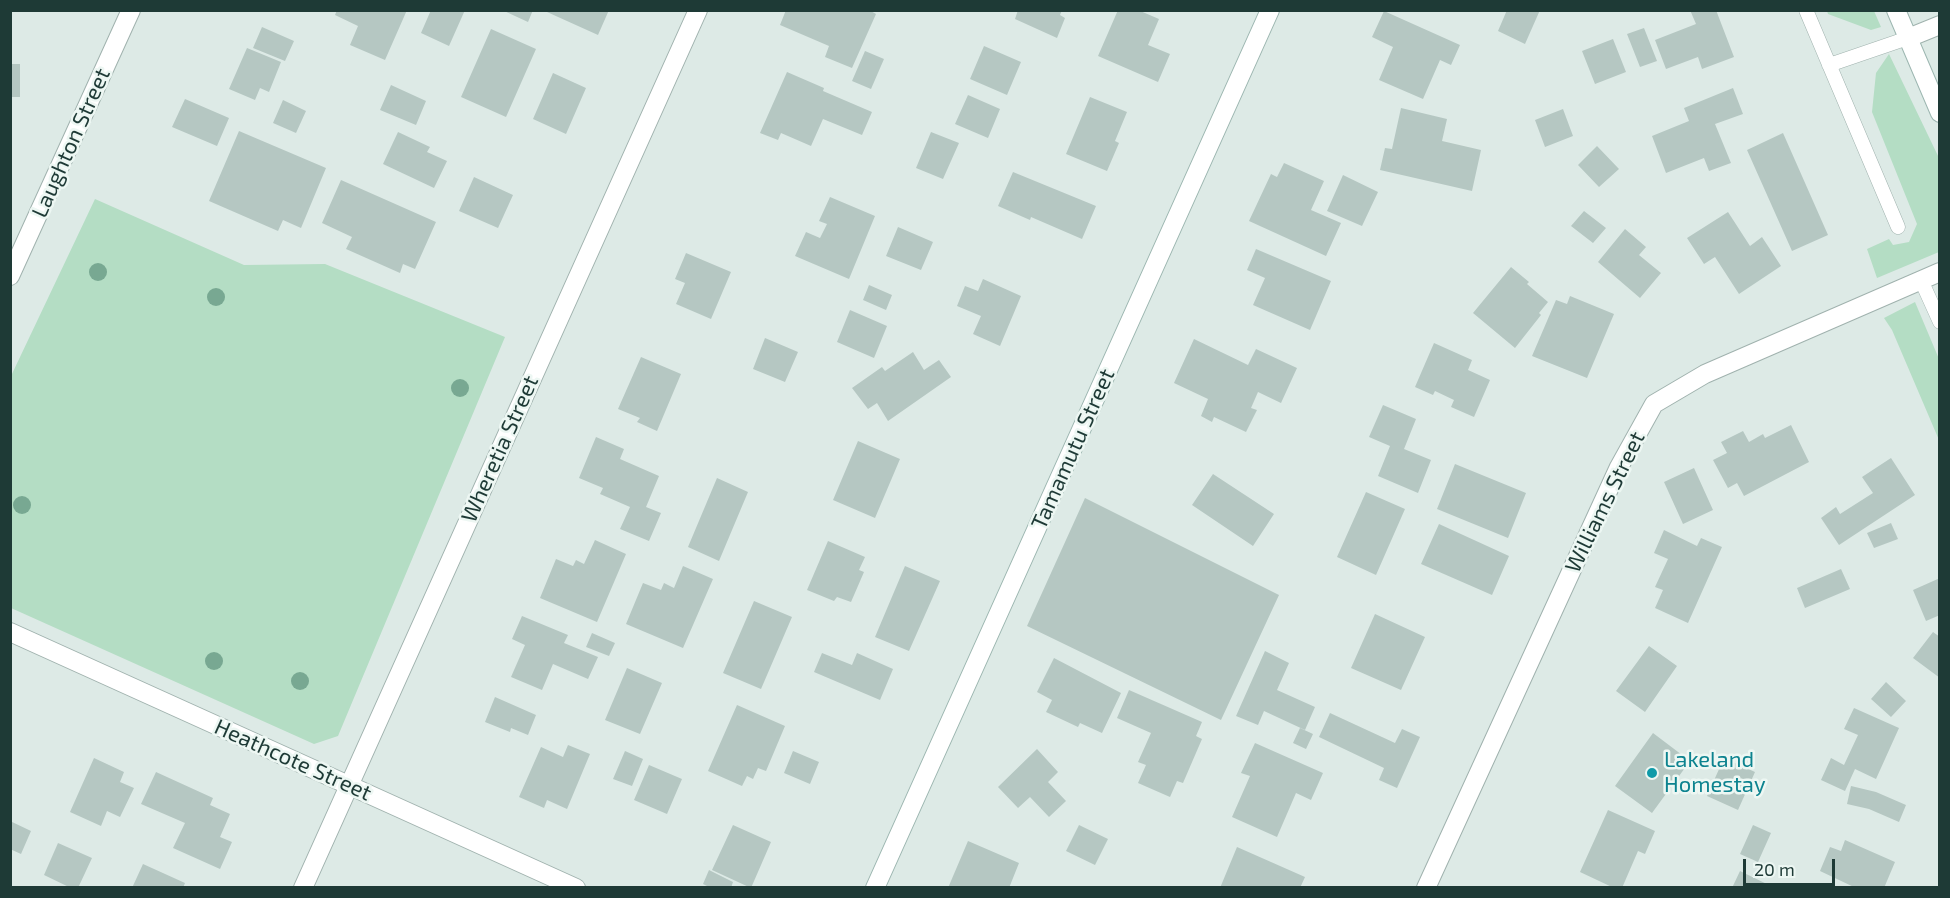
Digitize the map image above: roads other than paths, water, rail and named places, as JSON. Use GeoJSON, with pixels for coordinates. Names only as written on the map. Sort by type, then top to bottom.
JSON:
{"type":"FeatureCollection","features":[{"type":"Feature","properties":{"kind":"street","name":"Laughton Street"},"geometry":{"type":"LineString","coordinates":[[10,276],[131,10]]}},
{"type":"Feature","properties":{"kind":"street","name":"Wheretia Street"},"geometry":{"type":"LineString","coordinates":[[303,888],[698,10]]}},
{"type":"Feature","properties":{"kind":"street","name":"Tamamutu Street"},"geometry":{"type":"LineString","coordinates":[[875,888],[1270,10]]}},
{"type":"Feature","properties":{"kind":"street"},"geometry":{"type":"LineString","coordinates":[[1896,10],[1940,113]]}},
{"type":"Feature","properties":{"kind":"street"},"geometry":{"type":"LineString","coordinates":[[1908,38],[1940,25]]}},
{"type":"Feature","properties":{"kind":"street","name":"Williams Street"},"geometry":{"type":"LineString","coordinates":[[1426,888],[1619,467],[1654,404],[1705,375],[1940,272]]}},
{"type":"Feature","properties":{"kind":"street","name":"Heathcote Street"},"geometry":{"type":"LineString","coordinates":[[10,632],[576,888]]}},
{"type":"Feature","properties":{"kind":"lane"},"geometry":{"type":"LineString","coordinates":[[1806,10],[1898,227]]}},
{"type":"Feature","properties":{"kind":"lane"},"geometry":{"type":"LineString","coordinates":[[1829,65],[1908,38]]}},
{"type":"Feature","properties":{"kind":"lane"},"geometry":{"type":"LineString","coordinates":[[1921,280],[1940,322]]}},
{"type":"Feature","properties":{"kind":"place","name":"Lakeland Homestay"},"geometry":{"type":"Point","coordinates":[1652,773]}}]}
